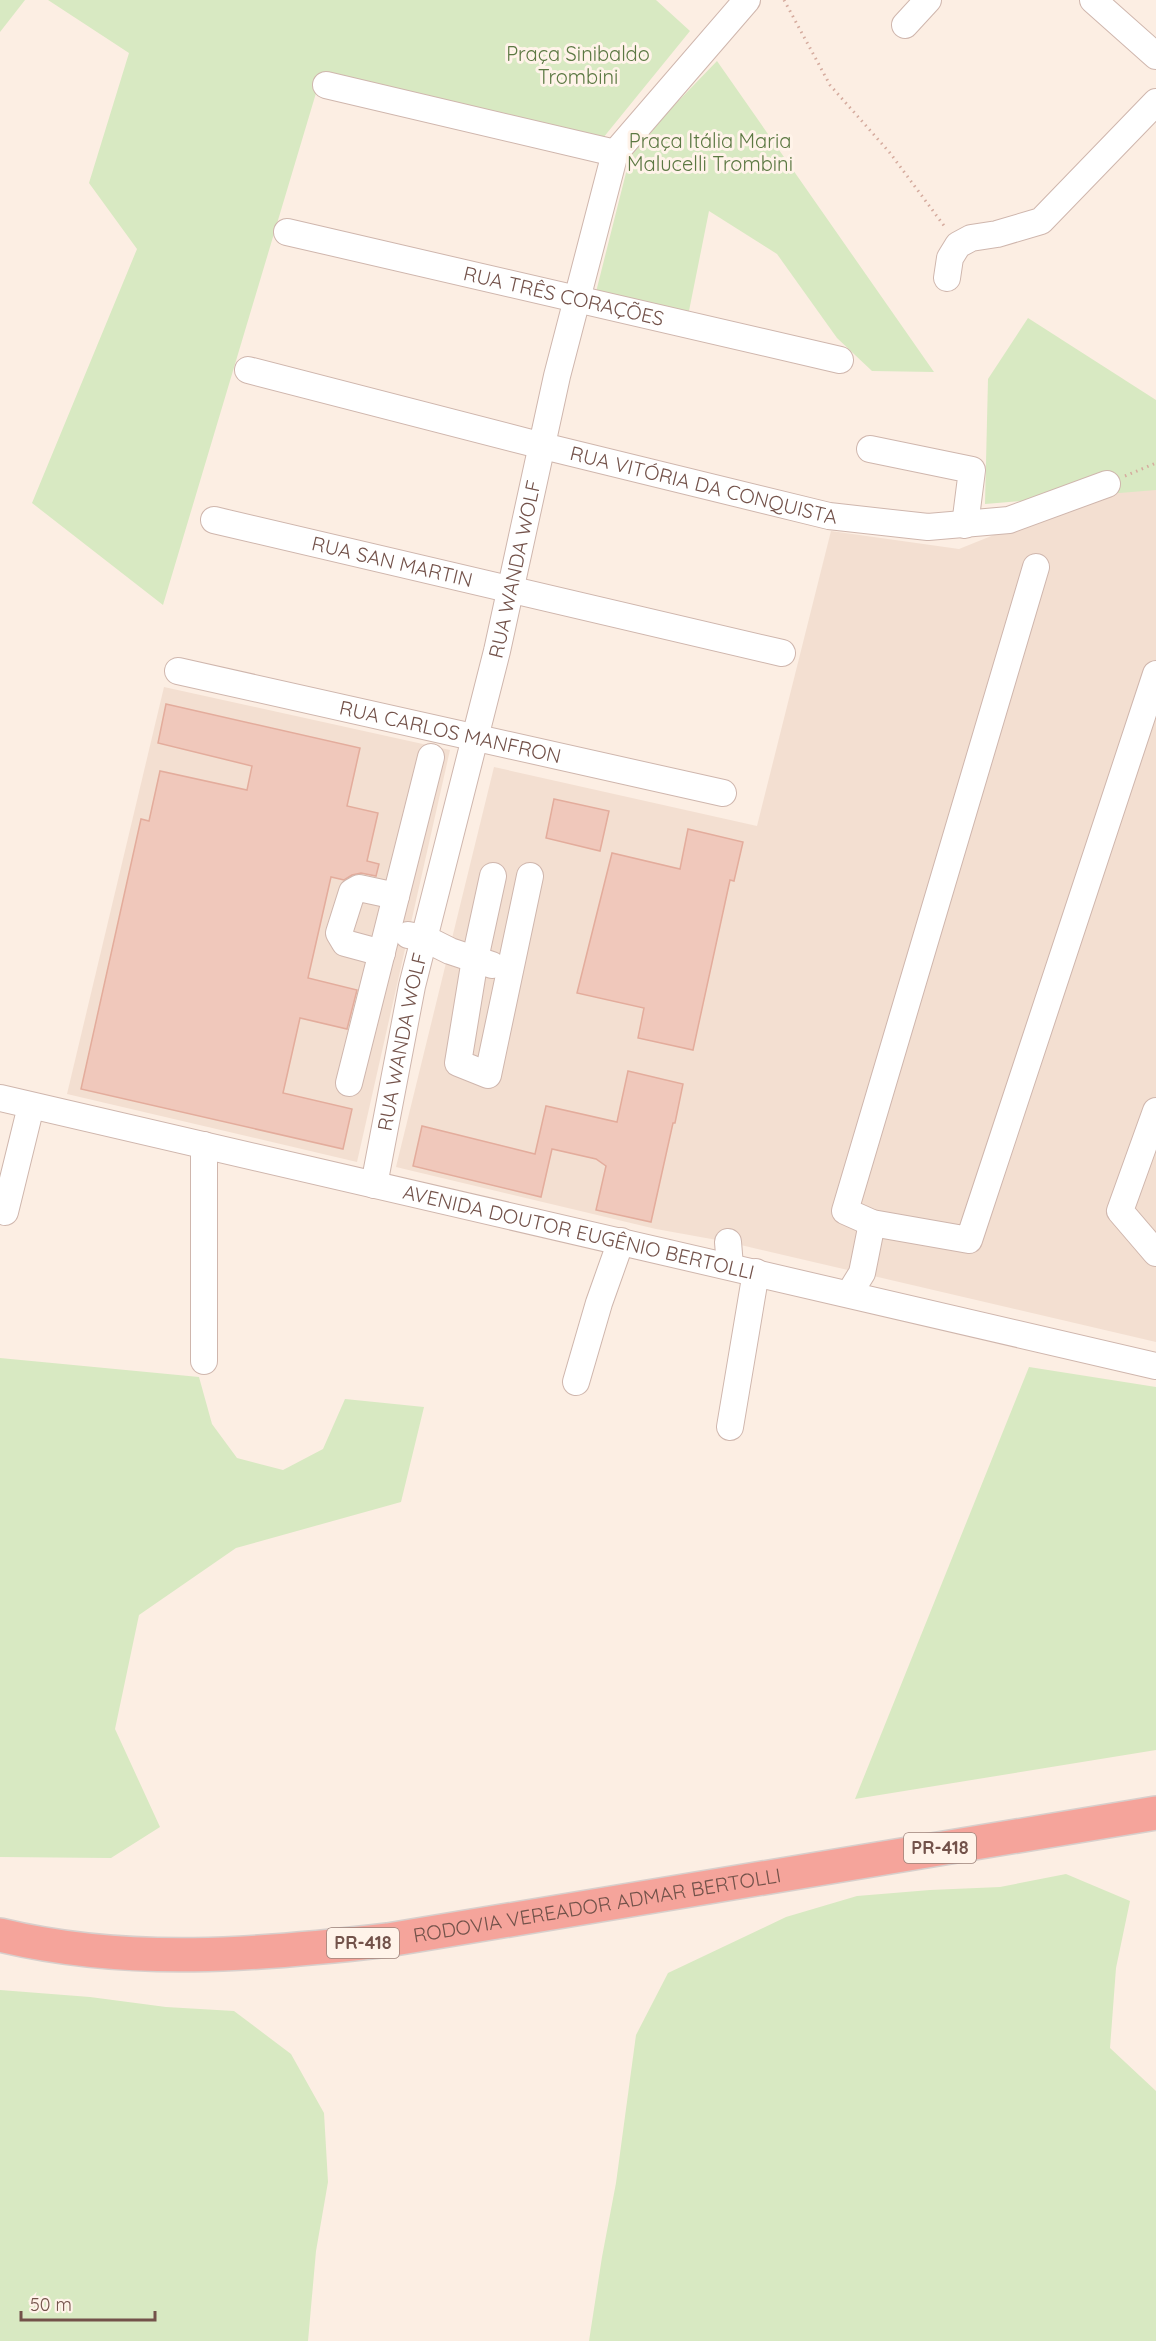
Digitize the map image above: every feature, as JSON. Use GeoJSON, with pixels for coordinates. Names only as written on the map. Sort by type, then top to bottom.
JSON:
{"type":"FeatureCollection","features":[{"type":"Feature","properties":{"kind":"highway","name":"RODOVIA VEREADOR ADMAR BERTOLLI"},"geometry":{"type":"LineString","coordinates":[[0,1935],[102,1951],[198,1956],[293,1951],[388,1940],[1156,1813]]}},
{"type":"Feature","properties":{"kind":"street","name":"RUA WANDA WOLF"},"geometry":{"type":"LineString","coordinates":[[374,1185],[412,986],[497,651],[557,376],[615,153],[747,0]]}},
{"type":"Feature","properties":{"kind":"street"},"geometry":{"type":"LineString","coordinates":[[904,25],[928,0]]}},
{"type":"Feature","properties":{"kind":"street"},"geometry":{"type":"LineString","coordinates":[[1093,0],[1156,56]]}},
{"type":"Feature","properties":{"kind":"street"},"geometry":{"type":"LineString","coordinates":[[326,85],[615,153]]}},
{"type":"Feature","properties":{"kind":"street"},"geometry":{"type":"LineString","coordinates":[[947,278],[950,258],[958,245],[971,238],[997,234],[1041,221],[1156,102]]}},
{"type":"Feature","properties":{"kind":"street","name":"RUA TRÊS CORAÇÕES"},"geometry":{"type":"LineString","coordinates":[[287,232],[840,360]]}},
{"type":"Feature","properties":{"kind":"street","name":"RUA VITÓRIA DA CONQUISTA"},"geometry":{"type":"LineString","coordinates":[[248,370],[543,446],[829,516],[928,527],[1009,520],[1107,484]]}},
{"type":"Feature","properties":{"kind":"street"},"geometry":{"type":"LineString","coordinates":[[870,449],[972,470],[965,525]]}},
{"type":"Feature","properties":{"kind":"street","name":"RUA SAN MARTIN"},"geometry":{"type":"LineString","coordinates":[[214,520],[782,653]]}},
{"type":"Feature","properties":{"kind":"street"},"geometry":{"type":"LineString","coordinates":[[1036,567],[845,1211],[872,1222],[969,1240],[1156,675]]}},
{"type":"Feature","properties":{"kind":"street","name":"RUA CARLOS MANFRON"},"geometry":{"type":"LineString","coordinates":[[178,671],[723,793]]}},
{"type":"Feature","properties":{"kind":"street"},"geometry":{"type":"LineString","coordinates":[[349,1083],[431,757]]}},
{"type":"Feature","properties":{"kind":"street"},"geometry":{"type":"LineString","coordinates":[[493,876],[475,959],[458,1063],[488,1075],[530,876]]}},
{"type":"Feature","properties":{"kind":"street"},"geometry":{"type":"LineString","coordinates":[[382,953],[345,943],[339,933],[352,892],[359,888],[396,896]]}},
{"type":"Feature","properties":{"kind":"street"},"geometry":{"type":"LineString","coordinates":[[389,926],[404,934],[424,939],[510,971]]}},
{"type":"Feature","properties":{"kind":"street","name":"AVENIDA DOUTOR EUGÊNIO BERTOLLI"},"geometry":{"type":"LineString","coordinates":[[0,1098],[621,1241],[729,1254],[756,1272],[1156,1366]]}},
{"type":"Feature","properties":{"kind":"street"},"geometry":{"type":"LineString","coordinates":[[5,1212],[31,1106]]}},
{"type":"Feature","properties":{"kind":"street"},"geometry":{"type":"LineString","coordinates":[[1156,1111],[1120,1211],[1156,1253]]}},
{"type":"Feature","properties":{"kind":"street"},"geometry":{"type":"LineString","coordinates":[[204,1145],[204,1361]]}},
{"type":"Feature","properties":{"kind":"street"},"geometry":{"type":"LineString","coordinates":[[849,1294],[862,1274],[872,1222]]}},
{"type":"Feature","properties":{"kind":"street"},"geometry":{"type":"LineString","coordinates":[[576,1382],[598,1304],[621,1241]]}},
{"type":"Feature","properties":{"kind":"street"},"geometry":{"type":"LineString","coordinates":[[730,1426],[756,1272]]}},
{"type":"Feature","properties":{"kind":"path"},"geometry":{"type":"LineString","coordinates":[[784,0],[830,85],[890,153],[958,245]]}},
{"type":"Feature","properties":{"kind":"path"},"geometry":{"type":"LineString","coordinates":[[1107,484],[1156,463]]}},
{"type":"Feature","properties":{"kind":"shaded area"},"geometry":{"type":"Polygon","coordinates":[[[1156,470],[1156,1342],[728,1242],[656,1229],[396,1167],[494,767],[757,826],[831,531],[959,549],[1156,470]]]}},
{"type":"Feature","properties":{"kind":"shaded area"},"geometry":{"type":"Polygon","coordinates":[[[164,687],[450,750],[357,1162],[67,1094],[164,687]]]}},
{"type":"Feature","properties":{"kind":"green space"},"geometry":{"type":"Polygon","coordinates":[[[0,0],[25,0],[0,32],[0,0]]]}},
{"type":"Feature","properties":{"kind":"green space","name":"Praça Sinibaldo Trombini"},"geometry":{"type":"Polygon","coordinates":[[[48,0],[656,0],[690,31],[603,138],[322,73],[163,605],[32,503],[137,249],[89,183],[129,53],[48,0]]]}},
{"type":"Feature","properties":{"kind":"green space","name":"Praça Itália Maria Malucelli Trombini"},"geometry":{"type":"Polygon","coordinates":[[[717,61],[934,372],[872,371],[837,338],[777,254],[709,211],[688,316],[595,296],[632,149],[717,61]]]}},
{"type":"Feature","properties":{"kind":"green space"},"geometry":{"type":"Polygon","coordinates":[[[1028,318],[1156,400],[1156,490],[985,504],[988,379],[1028,318]]]}},
{"type":"Feature","properties":{"kind":"green space"},"geometry":{"type":"Polygon","coordinates":[[[0,1358],[199,1377],[212,1424],[237,1458],[283,1470],[323,1449],[345,1399],[424,1407],[401,1502],[236,1548],[139,1615],[115,1729],[160,1827],[111,1858],[0,1857],[0,1358]]]}},
{"type":"Feature","properties":{"kind":"green space"},"geometry":{"type":"Polygon","coordinates":[[[1029,1367],[1156,1387],[1156,1750],[855,1799],[1029,1367]]]}},
{"type":"Feature","properties":{"kind":"green space"},"geometry":{"type":"Polygon","coordinates":[[[1066,1874],[1130,1901],[1116,1968],[1110,2048],[1156,2091],[1156,2341],[589,2341],[616,2183],[636,2035],[668,1973],[786,1917],[857,1896],[1000,1887],[1066,1874]]]}},
{"type":"Feature","properties":{"kind":"green space"},"geometry":{"type":"Polygon","coordinates":[[[0,1990],[90,1997],[166,2007],[234,2011],[291,2054],[324,2113],[328,2182],[316,2251],[308,2341],[0,2341],[0,1990]]]}},
{"type":"Feature","properties":{"kind":"building"},"geometry":{"type":"Polygon","coordinates":[[[166,704],[360,748],[347,806],[378,813],[367,861],[379,864],[376,876],[361,873],[344,880],[331,877],[308,978],[357,990],[347,1029],[300,1018],[283,1093],[352,1109],[343,1149],[81,1089],[141,819],[149,821],[160,771],[247,790],[252,766],[158,743],[166,704]]]}},
{"type":"Feature","properties":{"kind":"building"},"geometry":{"type":"Polygon","coordinates":[[[554,799],[609,811],[600,851],[546,838],[554,799]]]}},
{"type":"Feature","properties":{"kind":"building"},"geometry":{"type":"Polygon","coordinates":[[[688,829],[743,842],[734,881],[730,880],[693,1050],[638,1038],[644,1008],[577,993],[612,853],[680,869],[688,829]]]}},
{"type":"Feature","properties":{"kind":"building"},"geometry":{"type":"Polygon","coordinates":[[[628,1071],[683,1084],[651,1222],[596,1210],[606,1166],[596,1159],[552,1149],[541,1197],[413,1166],[422,1126],[535,1154],[546,1106],[617,1122],[628,1071]]]}}]}
